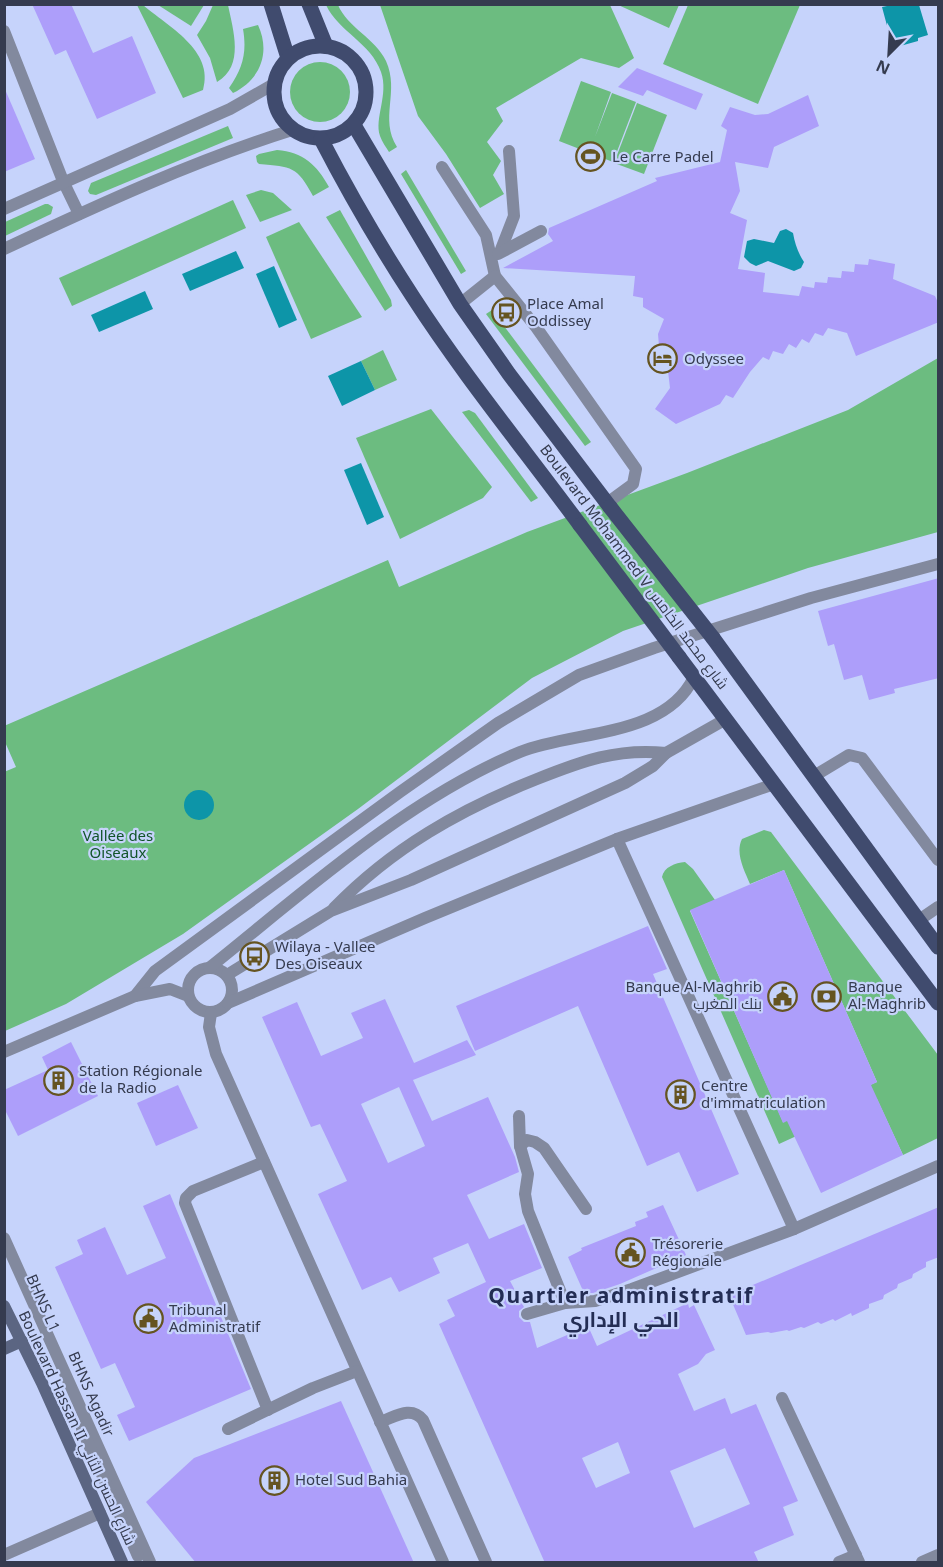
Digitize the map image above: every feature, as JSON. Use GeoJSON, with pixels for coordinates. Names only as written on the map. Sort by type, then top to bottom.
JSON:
{"type":"FeatureCollection","features":[{"type":"Feature","properties":{"kind":"main road"},"geometry":{"type":"LineString","coordinates":[[271,4],[288,58]]}},
{"type":"Feature","properties":{"kind":"main road"},"geometry":{"type":"LineString","coordinates":[[309,4],[326,46]]}},
{"type":"Feature","properties":{"kind":"main road"},"geometry":{"type":"LineString","coordinates":[[312,46],[326,46],[340,50],[352,59],[363,77],[366,99],[362,113],[354,125],[339,135],[321,139],[310,138],[292,130],[277,110],[273,98],[274,84],[279,70],[288,58],[299,50],[312,46]]}},
{"type":"Feature","properties":{"kind":"main road","name":"Boulevard Mohammed V شارع محمد الخامس"},"geometry":{"type":"LineString","coordinates":[[354,125],[460,304],[509,374],[713,638],[939,947]]}},
{"type":"Feature","properties":{"kind":"main road","name":"Boulevard Mohammed V شارع محمد الخامس"},"geometry":{"type":"LineString","coordinates":[[321,139],[363,218],[413,298],[466,374],[939,1003]]}},
{"type":"Feature","properties":{"kind":"street"},"geometry":{"type":"LineString","coordinates":[[4,31],[63,181],[79,214]]}},
{"type":"Feature","properties":{"kind":"street"},"geometry":{"type":"LineString","coordinates":[[4,209],[230,109],[274,84]]}},
{"type":"Feature","properties":{"kind":"street"},"geometry":{"type":"LineString","coordinates":[[4,249],[79,214],[236,148],[292,130]]}},
{"type":"Feature","properties":{"kind":"street"},"geometry":{"type":"LineString","coordinates":[[509,151],[514,216],[496,255],[495,276],[536,327],[636,469],[633,484],[608,505]]}},
{"type":"Feature","properties":{"kind":"street"},"geometry":{"type":"LineString","coordinates":[[442,167],[486,235],[496,255]]}},
{"type":"Feature","properties":{"kind":"street"},"geometry":{"type":"LineString","coordinates":[[496,255],[541,231]]}},
{"type":"Feature","properties":{"kind":"street"},"geometry":{"type":"LineString","coordinates":[[460,304],[495,276]]}},
{"type":"Feature","properties":{"kind":"street"},"geometry":{"type":"LineString","coordinates":[[135,996],[155,971],[391,798],[498,723],[579,675],[654,648],[811,598],[939,564]]}},
{"type":"Feature","properties":{"kind":"street"},"geometry":{"type":"LineString","coordinates":[[209,968],[227,975],[232,984],[232,994],[228,1003],[221,1010],[211,1012],[202,1011],[193,1005],[188,996],[188,986],[192,977],[199,971],[209,968],[333,868],[423,804],[485,768],[522,751],[646,720],[676,703],[688,689],[694,677]]}},
{"type":"Feature","properties":{"kind":"street"},"geometry":{"type":"LineString","coordinates":[[227,975],[331,910],[411,880],[640,776],[666,753],[726,719]]}},
{"type":"Feature","properties":{"kind":"street"},"geometry":{"type":"LineString","coordinates":[[331,910],[361,881],[399,850],[449,818],[500,793],[608,755],[629,751],[666,753]]}},
{"type":"Feature","properties":{"kind":"street"},"geometry":{"type":"LineString","coordinates":[[814,776],[849,755],[862,758],[936,851]]}},
{"type":"Feature","properties":{"kind":"street"},"geometry":{"type":"LineString","coordinates":[[228,1003],[617,839],[774,784]]}},
{"type":"Feature","properties":{"kind":"street"},"geometry":{"type":"LineString","coordinates":[[617,839],[794,1229]]}},
{"type":"Feature","properties":{"kind":"street"},"geometry":{"type":"LineString","coordinates":[[919,920],[939,907]]}},
{"type":"Feature","properties":{"kind":"street"},"geometry":{"type":"LineString","coordinates":[[4,1052],[135,996],[170,989],[188,996]]}},
{"type":"Feature","properties":{"kind":"street"},"geometry":{"type":"LineString","coordinates":[[211,1012],[209,1027],[216,1054],[443,1563]]}},
{"type":"Feature","properties":{"kind":"street"},"geometry":{"type":"LineString","coordinates":[[519,1116],[520,1146],[528,1174],[525,1194],[528,1211],[566,1303]]}},
{"type":"Feature","properties":{"kind":"street"},"geometry":{"type":"LineString","coordinates":[[520,1146],[527,1140],[544,1148],[586,1209]]}},
{"type":"Feature","properties":{"kind":"street"},"geometry":{"type":"LineString","coordinates":[[264,1162],[194,1191],[186,1198],[185,1203],[268,1410]]}},
{"type":"Feature","properties":{"kind":"street"},"geometry":{"type":"LineString","coordinates":[[527,1314],[566,1303],[595,1301],[794,1229],[939,1166]]}},
{"type":"Feature","properties":{"kind":"street","name":"BHNS Agadir"},"geometry":{"type":"LineString","coordinates":[[4,1238],[150,1563]]}},
{"type":"Feature","properties":{"kind":"street","name":"BHNS L1"},"geometry":{"type":"LineString","coordinates":[[4,1252],[141,1563]]}},
{"type":"Feature","properties":{"kind":"street","name":"Boulevard Hassan II شارع الحسن الثاني"},"geometry":{"type":"LineString","coordinates":[[4,1306],[122,1563]]}},
{"type":"Feature","properties":{"kind":"street"},"geometry":{"type":"LineString","coordinates":[[4,1349],[22,1341]]}},
{"type":"Feature","properties":{"kind":"street"},"geometry":{"type":"LineString","coordinates":[[228,1429],[313,1388],[357,1371]]}},
{"type":"Feature","properties":{"kind":"street"},"geometry":{"type":"LineString","coordinates":[[782,1398],[858,1559],[839,1563]]}},
{"type":"Feature","properties":{"kind":"street"},"geometry":{"type":"LineString","coordinates":[[380,1422],[407,1412],[414,1412],[423,1420],[486,1563]]}},
{"type":"Feature","properties":{"kind":"street"},"geometry":{"type":"LineString","coordinates":[[4,1555],[100,1513]]}},
{"type":"Feature","properties":{"kind":"street"},"geometry":{"type":"LineString","coordinates":[[925,1562],[939,1555]]}},
{"type":"Feature","properties":{"kind":"green space"},"geometry":{"type":"Polygon","coordinates":[[[616,4],[679,4],[679,5],[669,28],[616,4]]]}},
{"type":"Feature","properties":{"kind":"green space"},"geometry":{"type":"Polygon","coordinates":[[[137,5],[143,5],[176,31],[196,51],[205,76],[203,90],[183,98],[137,5]]]}},
{"type":"Feature","properties":{"kind":"green space"},"geometry":{"type":"Polygon","coordinates":[[[158,5],[204,5],[191,26],[158,5]]]}},
{"type":"Feature","properties":{"kind":"green space"},"geometry":{"type":"Polygon","coordinates":[[[213,5],[228,5],[235,47],[231,67],[226,75],[217,82],[210,58],[197,35],[213,5]]]}},
{"type":"Feature","properties":{"kind":"green space"},"geometry":{"type":"Polygon","coordinates":[[[326,5],[338,5],[348,20],[375,46],[386,61],[391,83],[390,126],[397,147],[389,152],[379,129],[383,89],[381,72],[370,53],[339,23],[326,5]]]}},
{"type":"Feature","properties":{"kind":"green space"},"geometry":{"type":"Polygon","coordinates":[[[380,5],[610,5],[634,58],[619,68],[581,58],[496,108],[503,121],[487,142],[501,161],[493,175],[504,194],[480,208],[446,154],[418,116],[380,5]]]}},
{"type":"Feature","properties":{"kind":"green space"},"geometry":{"type":"Polygon","coordinates":[[[688,5],[800,5],[758,104],[663,64],[688,5]]]}},
{"type":"Feature","properties":{"kind":"green space"},"geometry":{"type":"Polygon","coordinates":[[[258,25],[263,46],[260,65],[250,81],[233,93],[229,88],[243,60],[243,29],[258,25]]]}},
{"type":"Feature","properties":{"kind":"green space"},"geometry":{"type":"Polygon","coordinates":[[[320,62],[337,67],[345,75],[350,92],[345,109],[337,117],[320,122],[303,117],[295,109],[290,92],[295,75],[303,67],[320,62]]]}},
{"type":"Feature","properties":{"kind":"green space"},"geometry":{"type":"Polygon","coordinates":[[[581,81],[611,92],[595,137],[612,93],[636,102],[613,162],[559,141],[581,81]]]}},
{"type":"Feature","properties":{"kind":"green space"},"geometry":{"type":"Polygon","coordinates":[[[637,103],[667,115],[644,174],[614,163],[637,103]]]}},
{"type":"Feature","properties":{"kind":"green space"},"geometry":{"type":"Polygon","coordinates":[[[228,126],[233,138],[96,195],[88,191],[91,183],[228,126]]]}},
{"type":"Feature","properties":{"kind":"green space"},"geometry":{"type":"Polygon","coordinates":[[[277,150],[286,151],[308,161],[329,187],[313,196],[298,173],[279,166],[257,162],[256,156],[259,154],[277,150]]]}},
{"type":"Feature","properties":{"kind":"green space"},"geometry":{"type":"Polygon","coordinates":[[[406,170],[466,271],[461,274],[401,174],[406,170]]]}},
{"type":"Feature","properties":{"kind":"green space"},"geometry":{"type":"Polygon","coordinates":[[[261,190],[273,193],[292,210],[260,222],[246,195],[261,190]]]}},
{"type":"Feature","properties":{"kind":"green space"},"geometry":{"type":"Polygon","coordinates":[[[233,200],[246,228],[72,306],[59,278],[233,200]]]}},
{"type":"Feature","properties":{"kind":"green space"},"geometry":{"type":"Polygon","coordinates":[[[45,204],[53,207],[51,214],[5,236],[5,222],[45,204]]]}},
{"type":"Feature","properties":{"kind":"green space"},"geometry":{"type":"Polygon","coordinates":[[[340,210],[391,300],[392,306],[385,311],[326,217],[340,210]]]}},
{"type":"Feature","properties":{"kind":"green space"},"geometry":{"type":"Polygon","coordinates":[[[299,222],[362,317],[311,339],[266,237],[299,222]]]}},
{"type":"Feature","properties":{"kind":"green space"},"geometry":{"type":"Polygon","coordinates":[[[492,310],[591,442],[585,446],[486,314],[492,310]]]}},
{"type":"Feature","properties":{"kind":"green space"},"geometry":{"type":"Polygon","coordinates":[[[383,350],[397,380],[375,390],[361,361],[383,350]]]}},
{"type":"Feature","properties":{"kind":"green space","name":"Vallée des Oiseaux"},"geometry":{"type":"Polygon","coordinates":[[[938,358],[938,532],[808,568],[623,631],[532,678],[358,809],[183,934],[66,1004],[5,1031],[4,772],[16,767],[5,742],[4,726],[388,560],[399,587],[527,532],[848,410],[938,358]]]}},
{"type":"Feature","properties":{"kind":"green space"},"geometry":{"type":"Polygon","coordinates":[[[431,409],[492,487],[483,498],[400,539],[356,438],[431,409]]]}},
{"type":"Feature","properties":{"kind":"green space"},"geometry":{"type":"Polygon","coordinates":[[[469,410],[475,413],[538,498],[531,502],[462,412],[469,410]]]}},
{"type":"Feature","properties":{"kind":"green space"},"geometry":{"type":"Polygon","coordinates":[[[764,830],[771,832],[938,1055],[938,1138],[903,1155],[877,1099],[779,1144],[662,877],[670,866],[685,862],[693,869],[715,900],[690,911],[783,1122],[877,1082],[784,870],[750,884],[741,862],[740,844],[742,839],[764,830]]]}},
{"type":"Feature","properties":{"kind":"shaded area"},"geometry":{"type":"Polygon","coordinates":[[[919,5],[928,35],[918,38],[918,41],[893,48],[882,7],[919,5]]]}},
{"type":"Feature","properties":{"kind":"shaded area"},"geometry":{"type":"Polygon","coordinates":[[[786,229],[793,233],[804,262],[801,268],[794,271],[768,261],[756,266],[744,257],[747,241],[754,239],[774,243],[780,231],[786,229]]]}},
{"type":"Feature","properties":{"kind":"shaded area"},"geometry":{"type":"Polygon","coordinates":[[[236,251],[244,268],[190,291],[182,274],[236,251]]]}},
{"type":"Feature","properties":{"kind":"shaded area"},"geometry":{"type":"Polygon","coordinates":[[[274,266],[297,320],[279,328],[256,274],[274,266]]]}},
{"type":"Feature","properties":{"kind":"shaded area"},"geometry":{"type":"Polygon","coordinates":[[[145,291],[153,309],[99,332],[91,315],[145,291]]]}},
{"type":"Feature","properties":{"kind":"shaded area"},"geometry":{"type":"Polygon","coordinates":[[[361,361],[375,390],[342,406],[328,376],[361,361]]]}},
{"type":"Feature","properties":{"kind":"shaded area"},"geometry":{"type":"Polygon","coordinates":[[[361,463],[384,517],[367,525],[344,470],[361,463]]]}},
{"type":"Feature","properties":{"kind":"shaded area"},"geometry":{"type":"Polygon","coordinates":[[[199,790],[205,791],[213,799],[213,811],[205,819],[199,820],[193,819],[185,811],[184,805],[185,799],[193,791],[199,790]]]}},
{"type":"Feature","properties":{"kind":"building"},"geometry":{"type":"Polygon","coordinates":[[[32,4],[71,4],[93,53],[132,36],[156,93],[97,119],[66,50],[55,55],[32,4]]]}},
{"type":"Feature","properties":{"kind":"building"},"geometry":{"type":"Polygon","coordinates":[[[637,68],[703,94],[696,110],[647,90],[643,96],[618,87],[637,68]]]}},
{"type":"Feature","properties":{"kind":"building"},"geometry":{"type":"Polygon","coordinates":[[[4,87],[35,159],[4,172],[4,87]]]}},
{"type":"Feature","properties":{"kind":"building"},"geometry":{"type":"Polygon","coordinates":[[[808,95],[819,126],[774,147],[768,168],[735,162],[740,191],[730,213],[747,220],[738,269],[765,273],[763,292],[799,296],[802,286],[814,288],[815,282],[827,283],[828,277],[841,278],[842,271],[854,272],[855,264],[868,265],[869,259],[895,264],[893,279],[935,296],[939,305],[939,322],[856,356],[847,333],[828,328],[823,336],[815,333],[809,343],[802,339],[796,348],[789,344],[783,354],[773,351],[769,360],[763,357],[733,398],[726,395],[720,404],[676,424],[655,409],[670,388],[666,354],[659,346],[658,334],[664,319],[643,307],[643,298],[633,296],[635,276],[503,268],[553,241],[548,234],[549,228],[657,181],[655,178],[720,162],[727,130],[721,126],[730,107],[755,115],[768,114],[808,95]]]}},
{"type":"Feature","properties":{"kind":"building"},"geometry":{"type":"Polygon","coordinates":[[[939,578],[939,678],[894,689],[895,693],[869,700],[862,675],[844,680],[834,644],[828,646],[818,611],[939,578]]]}},
{"type":"Feature","properties":{"kind":"building","name":"Banque Al-Maghrib بنك المغرب"},"geometry":{"type":"Polygon","coordinates":[[[784,870],[877,1082],[871,1085],[903,1155],[821,1193],[787,1121],[783,1123],[690,910],[784,870]]]}},
{"type":"Feature","properties":{"kind":"building","name":"Centre d'immatriculation"},"geometry":{"type":"Polygon","coordinates":[[[648,926],[667,969],[653,974],[739,1174],[697,1192],[679,1152],[647,1166],[578,1006],[475,1051],[456,1006],[648,926]]]}},
{"type":"Feature","properties":{"kind":"building"},"geometry":{"type":"Polygon","coordinates":[[[385,999],[414,1063],[467,1040],[476,1055],[413,1080],[432,1121],[488,1097],[515,1157],[519,1172],[467,1195],[489,1239],[524,1224],[542,1268],[510,1281],[524,1307],[519,1311],[519,1317],[524,1322],[530,1322],[537,1348],[588,1326],[597,1346],[688,1303],[689,1308],[694,1305],[715,1350],[706,1354],[698,1364],[678,1374],[694,1411],[725,1398],[731,1414],[756,1404],[798,1501],[783,1507],[794,1535],[754,1552],[759,1563],[545,1563],[439,1324],[455,1316],[447,1300],[486,1282],[468,1243],[433,1258],[440,1273],[399,1292],[391,1277],[362,1290],[318,1194],[347,1181],[320,1124],[311,1127],[262,1017],[297,1002],[321,1056],[363,1038],[351,1013],[385,999]],[[399,1087],[361,1104],[388,1163],[425,1146],[399,1087]],[[618,1442],[582,1458],[596,1488],[630,1473],[618,1442]],[[725,1448],[670,1471],[694,1528],[750,1504],[725,1448]]]}},
{"type":"Feature","properties":{"kind":"building","name":"Station Régionale de la Radio"},"geometry":{"type":"Polygon","coordinates":[[[71,1042],[98,1096],[18,1136],[4,1108],[4,1090],[48,1070],[42,1057],[71,1042]]]}},
{"type":"Feature","properties":{"kind":"building"},"geometry":{"type":"Polygon","coordinates":[[[178,1085],[198,1128],[156,1146],[137,1103],[178,1085]]]}},
{"type":"Feature","properties":{"kind":"building"},"geometry":{"type":"Polygon","coordinates":[[[170,1194],[251,1389],[129,1441],[117,1415],[135,1407],[115,1363],[101,1369],[55,1267],[83,1254],[77,1240],[105,1227],[127,1275],[166,1258],[143,1206],[170,1194]]]}},
{"type":"Feature","properties":{"kind":"building","name":"Trésorerie Régionale"},"geometry":{"type":"Polygon","coordinates":[[[663,1205],[686,1255],[620,1284],[593,1293],[584,1293],[568,1257],[582,1250],[581,1248],[636,1226],[635,1222],[648,1217],[646,1212],[663,1205]]]}},
{"type":"Feature","properties":{"kind":"building"},"geometry":{"type":"Polygon","coordinates":[[[939,1207],[939,1257],[926,1262],[926,1267],[913,1274],[912,1278],[898,1284],[897,1288],[884,1295],[883,1299],[869,1304],[869,1308],[852,1316],[851,1313],[835,1321],[833,1319],[821,1324],[818,1322],[789,1331],[746,1335],[729,1295],[939,1207]]]}},
{"type":"Feature","properties":{"kind":"building","name":"Hotel Sud Bahia"},"geometry":{"type":"Polygon","coordinates":[[[341,1401],[414,1563],[196,1563],[146,1502],[194,1458],[341,1401]]]}},
{"type":"Feature","properties":{"kind":"place","name":"Le Carre Padel"},"geometry":{"type":"Point","coordinates":[591,157]}},
{"type":"Feature","properties":{"kind":"place","name":"Place Amal Oddissey"},"geometry":{"type":"Point","coordinates":[506,313]}},
{"type":"Feature","properties":{"kind":"place","name":"Odyssee"},"geometry":{"type":"Point","coordinates":[663,359]}},
{"type":"Feature","properties":{"kind":"place","name":"Wilaya - Vallee Des Oiseaux"},"geometry":{"type":"Point","coordinates":[254,956]}},
{"type":"Feature","properties":{"kind":"place","name":"Banque Al-Maghrib بنك المغرب"},"geometry":{"type":"Point","coordinates":[783,996]}},
{"type":"Feature","properties":{"kind":"place","name":"Banque Al-Maghrib"},"geometry":{"type":"Point","coordinates":[827,996]}},
{"type":"Feature","properties":{"kind":"place","name":"Station Régionale de la Radio"},"geometry":{"type":"Point","coordinates":[58,1080]}},
{"type":"Feature","properties":{"kind":"place","name":"Centre d'immatriculation"},"geometry":{"type":"Point","coordinates":[680,1095]}},
{"type":"Feature","properties":{"kind":"place","name":"Trésorerie Régionale"},"geometry":{"type":"Point","coordinates":[631,1253]}},
{"type":"Feature","properties":{"kind":"place","name":"Tribunal Administratif"},"geometry":{"type":"Point","coordinates":[148,1319]}},
{"type":"Feature","properties":{"kind":"place","name":"Hotel Sud Bahia"},"geometry":{"type":"Point","coordinates":[274,1480]}},
{"type":"Feature","properties":{"kind":"district","name":"Quartier administratif الحي الإداري"},"geometry":{"type":"Point","coordinates":[621,1308]}}]}
